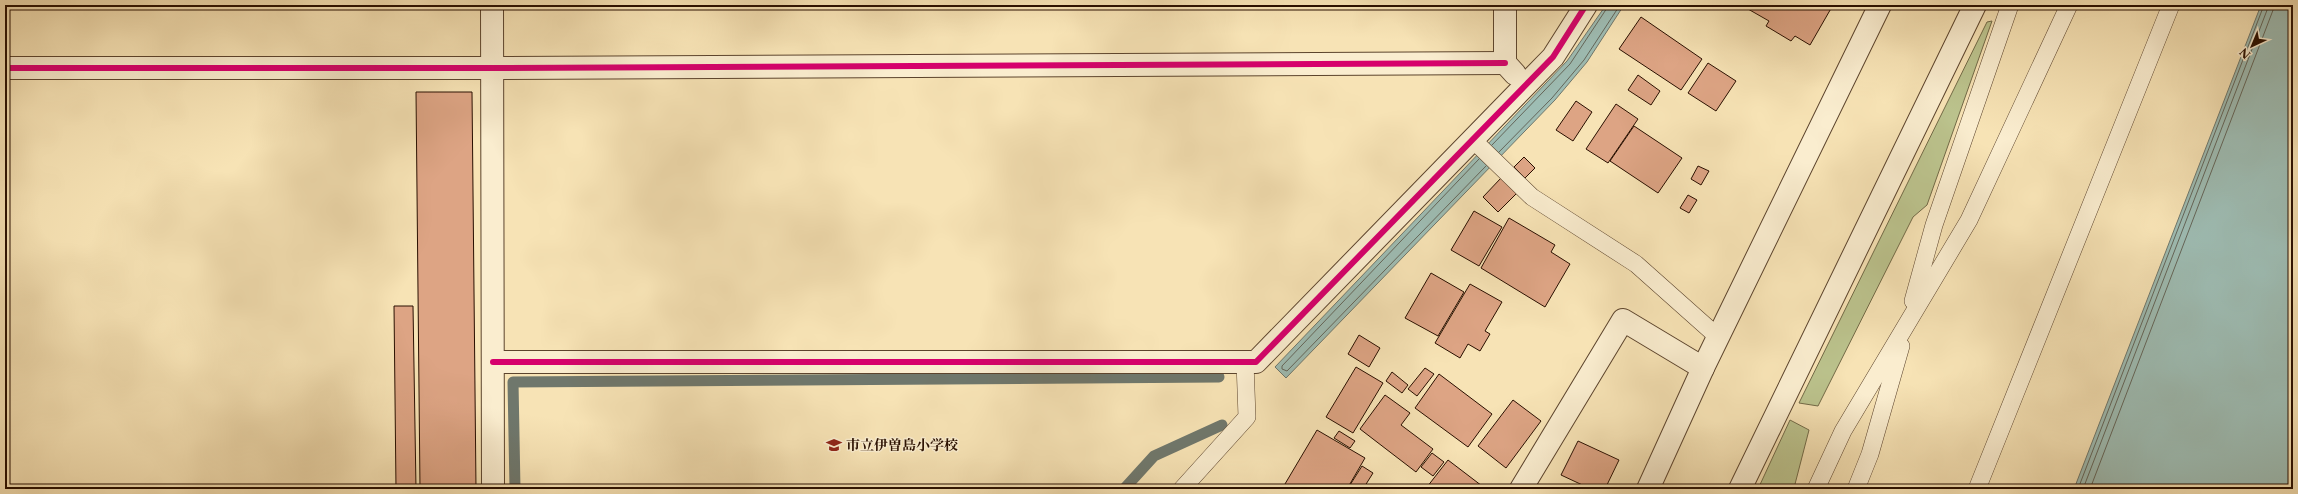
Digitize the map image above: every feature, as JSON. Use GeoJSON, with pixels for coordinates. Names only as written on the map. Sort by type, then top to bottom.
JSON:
{"type":"FeatureCollection","features":[{"type":"Feature","properties":{"kind":"street"},"geometry":{"type":"LineString","coordinates":[[492,5],[493,489]]}},
{"type":"Feature","properties":{"kind":"street"},"geometry":{"type":"LineString","coordinates":[[1505,5],[1505,63],[1526,84]]}},
{"type":"Feature","properties":{"kind":"street"},"geometry":{"type":"LineString","coordinates":[[493,362],[1256,362],[1475,143],[1526,84],[1553,58],[1586,5]]}},
{"type":"Feature","properties":{"kind":"street"},"geometry":{"type":"LineString","coordinates":[[1648,489],[1703,368],[1880,5]]}},
{"type":"Feature","properties":{"kind":"street"},"geometry":{"type":"LineString","coordinates":[[1740,489],[1975,5]]}},
{"type":"Feature","properties":{"kind":"street"},"geometry":{"type":"LineString","coordinates":[[5,68],[492,68],[1505,63]]}},
{"type":"Feature","properties":{"kind":"street"},"geometry":{"type":"LineString","coordinates":[[1521,489],[1623,320],[1703,368]]}},
{"type":"Feature","properties":{"kind":"lane"},"geometry":{"type":"LineString","coordinates":[[1856,489],[1870,454],[1934,224],[2010,5]]}},
{"type":"Feature","properties":{"kind":"lane"},"geometry":{"type":"LineString","coordinates":[[1816,489],[1843,431],[1969,220],[2069,5]]}},
{"type":"Feature","properties":{"kind":"lane"},"geometry":{"type":"LineString","coordinates":[[1978,489],[2171,5]]}},
{"type":"Feature","properties":{"kind":"lane"},"geometry":{"type":"LineString","coordinates":[[1475,143],[1532,197],[1636,264],[1718,337]]}},
{"type":"Feature","properties":{"kind":"lane"},"geometry":{"type":"LineString","coordinates":[[1182,489],[1247,417],[1245,362]]}},
{"type":"Feature","properties":{"kind":"green space"},"geometry":{"type":"Polygon","coordinates":[[[1992,21],[1927,205],[1913,217],[1818,406],[1799,403],[1987,22],[1992,21]]]}},
{"type":"Feature","properties":{"kind":"green space"},"geometry":{"type":"Polygon","coordinates":[[[1790,420],[1809,430],[1794,488],[1758,489],[1790,420]]]}},
{"type":"Feature","properties":{"kind":"water"},"geometry":{"type":"Polygon","coordinates":[[[1606,5],[1624,5],[1587,62],[1555,100],[1286,378],[1275,367],[1567,61],[1606,5]]]}},
{"type":"Feature","properties":{"kind":"water"},"geometry":{"type":"Polygon","coordinates":[[[2261,5],[2293,5],[2293,489],[2074,489],[2261,5]]]}},
{"type":"Feature","properties":{"kind":"building"},"geometry":{"type":"Polygon","coordinates":[[[1741,5],[1833,5],[1810,45],[1795,36],[1791,41],[1766,26],[1769,21],[1741,5]]]}},
{"type":"Feature","properties":{"kind":"building"},"geometry":{"type":"Polygon","coordinates":[[[1641,17],[1702,59],[1681,90],[1619,49],[1641,17]]]}},
{"type":"Feature","properties":{"kind":"building"},"geometry":{"type":"Polygon","coordinates":[[[1708,63],[1736,81],[1716,111],[1688,93],[1708,63]]]}},
{"type":"Feature","properties":{"kind":"building"},"geometry":{"type":"Polygon","coordinates":[[[1638,75],[1660,91],[1651,105],[1628,90],[1638,75]]]}},
{"type":"Feature","properties":{"kind":"building"},"geometry":{"type":"Polygon","coordinates":[[[416,92],[472,92],[476,489],[420,489],[416,92]]]}},
{"type":"Feature","properties":{"kind":"building"},"geometry":{"type":"Polygon","coordinates":[[[1576,101],[1592,112],[1573,141],[1556,130],[1576,101]]]}},
{"type":"Feature","properties":{"kind":"building"},"geometry":{"type":"Polygon","coordinates":[[[1616,104],[1638,119],[1608,163],[1586,149],[1616,104]]]}},
{"type":"Feature","properties":{"kind":"building"},"geometry":{"type":"Polygon","coordinates":[[[1634,126],[1682,158],[1658,193],[1610,161],[1634,126]]]}},
{"type":"Feature","properties":{"kind":"building"},"geometry":{"type":"Polygon","coordinates":[[[1524,157],[1535,168],[1525,178],[1514,167],[1524,157]]]}},
{"type":"Feature","properties":{"kind":"building"},"geometry":{"type":"Polygon","coordinates":[[[1698,166],[1709,171],[1701,185],[1691,179],[1698,166]]]}},
{"type":"Feature","properties":{"kind":"building"},"geometry":{"type":"Polygon","coordinates":[[[1501,178],[1517,193],[1498,212],[1483,197],[1501,178]]]}},
{"type":"Feature","properties":{"kind":"building"},"geometry":{"type":"Polygon","coordinates":[[[1688,195],[1697,200],[1689,213],[1680,208],[1688,195]]]}},
{"type":"Feature","properties":{"kind":"building"},"geometry":{"type":"Polygon","coordinates":[[[1474,211],[1502,227],[1479,266],[1451,250],[1474,211]]]}},
{"type":"Feature","properties":{"kind":"building"},"geometry":{"type":"Polygon","coordinates":[[[1509,218],[1555,245],[1551,252],[1570,264],[1545,307],[1481,268],[1509,218]]]}},
{"type":"Feature","properties":{"kind":"building"},"geometry":{"type":"Polygon","coordinates":[[[1431,273],[1464,292],[1438,336],[1405,318],[1431,273]]]}},
{"type":"Feature","properties":{"kind":"building"},"geometry":{"type":"Polygon","coordinates":[[[1470,284],[1502,302],[1485,331],[1490,334],[1480,351],[1468,344],[1460,358],[1435,343],[1470,284]]]}},
{"type":"Feature","properties":{"kind":"building"},"geometry":{"type":"Polygon","coordinates":[[[394,306],[413,306],[416,489],[396,489],[394,306]]]}},
{"type":"Feature","properties":{"kind":"building"},"geometry":{"type":"Polygon","coordinates":[[[1359,335],[1380,348],[1369,367],[1348,354],[1359,335]]]}},
{"type":"Feature","properties":{"kind":"building"},"geometry":{"type":"Polygon","coordinates":[[[1356,367],[1383,383],[1353,433],[1326,417],[1356,367]]]}},
{"type":"Feature","properties":{"kind":"building"},"geometry":{"type":"Polygon","coordinates":[[[1425,368],[1434,374],[1417,396],[1408,389],[1425,368]]]}},
{"type":"Feature","properties":{"kind":"building"},"geometry":{"type":"Polygon","coordinates":[[[1392,372],[1408,385],[1402,393],[1386,381],[1392,372]]]}},
{"type":"Feature","properties":{"kind":"building"},"geometry":{"type":"Polygon","coordinates":[[[1439,374],[1492,414],[1468,447],[1415,408],[1439,374]]]}},
{"type":"Feature","properties":{"kind":"building"},"geometry":{"type":"Polygon","coordinates":[[[1385,395],[1410,413],[1401,425],[1433,449],[1416,472],[1360,429],[1385,395]]]}},
{"type":"Feature","properties":{"kind":"building"},"geometry":{"type":"Polygon","coordinates":[[[1513,400],[1541,421],[1506,468],[1478,446],[1513,400]]]}},
{"type":"Feature","properties":{"kind":"building"},"geometry":{"type":"Polygon","coordinates":[[[1317,430],[1365,458],[1347,489],[1282,489],[1317,430]]]}},
{"type":"Feature","properties":{"kind":"building"},"geometry":{"type":"Polygon","coordinates":[[[1339,431],[1355,441],[1350,448],[1334,438],[1339,431]]]}},
{"type":"Feature","properties":{"kind":"building"},"geometry":{"type":"Polygon","coordinates":[[[1578,441],[1619,460],[1605,489],[1591,489],[1561,475],[1578,441]]]}},
{"type":"Feature","properties":{"kind":"building"},"geometry":{"type":"Polygon","coordinates":[[[1432,453],[1444,462],[1433,476],[1421,467],[1432,453]]]}},
{"type":"Feature","properties":{"kind":"building"},"geometry":{"type":"Polygon","coordinates":[[[1448,460],[1486,489],[1430,489],[1427,487],[1448,460]]]}},
{"type":"Feature","properties":{"kind":"building"},"geometry":{"type":"Polygon","coordinates":[[[1362,466],[1373,473],[1363,489],[1357,489],[1350,485],[1362,466]]]}},
{"type":"Feature","properties":{"kind":"waterway"},"geometry":{"type":"LineString","coordinates":[[515,489],[513,382],[1219,377]]}},
{"type":"Feature","properties":{"kind":"waterway"},"geometry":{"type":"LineString","coordinates":[[1124,489],[1154,456],[1222,425]]}},
{"type":"Feature","properties":{"kind":"cycle path"},"geometry":{"type":"LineString","coordinates":[[493,362],[1256,362],[1553,57],[1586,5]]}},
{"type":"Feature","properties":{"kind":"cycle path"},"geometry":{"type":"LineString","coordinates":[[5,68],[491,68],[1505,63]]}},
{"type":"Feature","properties":{"kind":"place","name":"市立伊曽島小学校"},"geometry":{"type":"Point","coordinates":[834,445]}}]}
